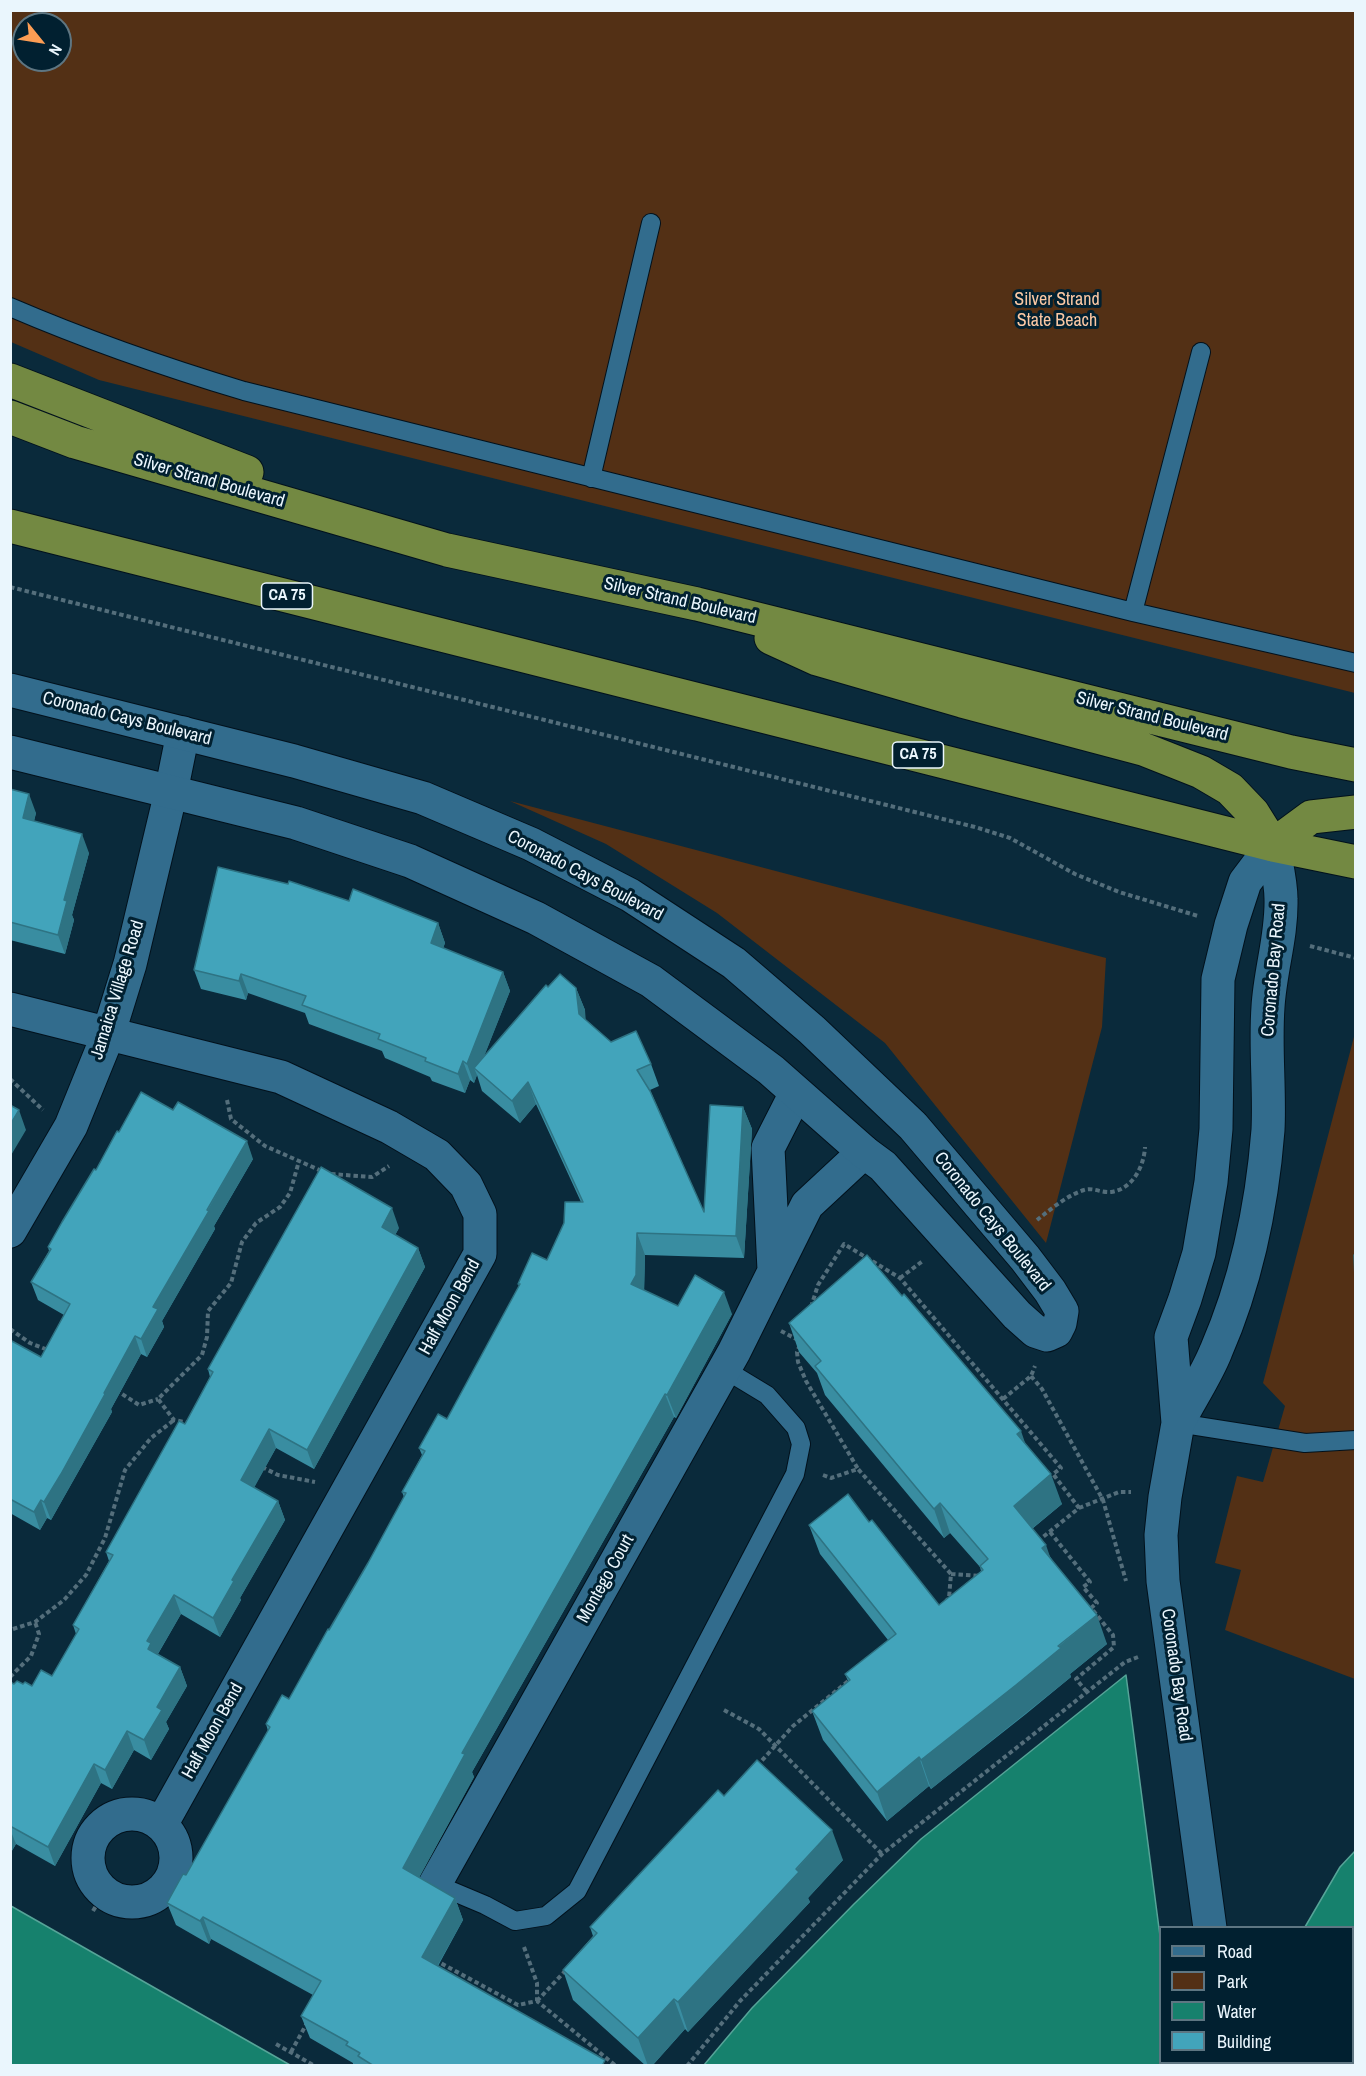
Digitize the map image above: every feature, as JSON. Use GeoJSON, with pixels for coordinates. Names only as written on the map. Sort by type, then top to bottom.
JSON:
{"type":"FeatureCollection","features":[{"type":"Feature","properties":{"kind":"highway"},"geometry":{"type":"LineString","coordinates":[[10,380],[447,550]]}},
{"type":"Feature","properties":{"kind":"highway","name":"Silver Strand Boulevard"},"geometry":{"type":"LineString","coordinates":[[10,417],[75,442],[447,550],[698,604],[1272,747],[1356,765]]}},
{"type":"Feature","properties":{"kind":"highway","name":"CA 75"},"geometry":{"type":"LineString","coordinates":[[10,526],[1273,845],[1356,862]]}},
{"type":"Feature","properties":{"kind":"highway"},"geometry":{"type":"LineString","coordinates":[[698,604],[817,659],[962,701],[1143,749],[1201,772],[1230,789],[1253,813],[1273,845],[1311,817],[1356,812]]}},
{"type":"Feature","properties":{"kind":"street","name":"Coronado Cays Boulevard"},"geometry":{"type":"LineString","coordinates":[[10,690],[294,761],[423,798],[531,844],[630,895],[734,963],[812,1030],[913,1126],[1011,1240],[1050,1291],[1062,1311],[1056,1331],[1047,1335],[1035,1331],[1017,1315],[883,1166],[771,1070],[651,981],[536,918],[410,861],[296,823],[10,752]]}},
{"type":"Feature","properties":{"kind":"street","name":"Jamaica Village Road"},"geometry":{"type":"LineString","coordinates":[[10,1231],[71,1126],[108,1035],[130,964],[183,733]]}},
{"type":"Feature","properties":{"kind":"street","name":"Coronado Bay Road"},"geometry":{"type":"LineString","coordinates":[[1210,1926],[1163,1581],[1161,1535],[1178,1423],[1171,1337],[1199,1253],[1211,1182],[1216,1129],[1218,979],[1231,925],[1245,882],[1273,845]]}},
{"type":"Feature","properties":{"kind":"street","name":"Coronado Bay Road"},"geometry":{"type":"LineString","coordinates":[[1178,1423],[1216,1352],[1235,1302],[1249,1257],[1262,1196],[1268,1128],[1268,1007],[1272,967],[1279,938],[1281,898],[1273,845]]}},
{"type":"Feature","properties":{"kind":"street","name":"Half Moon Bend"},"geometry":{"type":"LineString","coordinates":[[10,1009],[281,1077],[389,1127],[437,1155],[466,1185],[480,1214],[480,1254],[162,1823]]}},
{"type":"Feature","properties":{"kind":"street","name":"Montego Court"},"geometry":{"type":"LineString","coordinates":[[774,1272],[768,1148],[796,1093]]}},
{"type":"Feature","properties":{"kind":"street","name":"Montego Court"},"geometry":{"type":"LineString","coordinates":[[435,1884],[724,1370],[807,1205],[864,1152]]}},
{"type":"Feature","properties":{"kind":"street"},"geometry":{"type":"LineString","coordinates":[[123,1814],[144,1814],[162,1823],[173,1839],[177,1859],[172,1878],[160,1893],[141,1902],[98,1902],[87,1857],[92,1838],[105,1822],[123,1814]]}},
{"type":"Feature","properties":{"kind":"lane"},"geometry":{"type":"LineString","coordinates":[[591,477],[651,223]]}},
{"type":"Feature","properties":{"kind":"lane"},"geometry":{"type":"LineString","coordinates":[[10,307],[71,333],[156,364],[244,391],[1133,612],[1356,663]]}},
{"type":"Feature","properties":{"kind":"lane"},"geometry":{"type":"LineString","coordinates":[[1133,612],[1201,352]]}},
{"type":"Feature","properties":{"kind":"lane"},"geometry":{"type":"LineString","coordinates":[[435,1884],[515,1921],[546,1916],[577,1891],[795,1474],[801,1444],[796,1428],[767,1395],[724,1370]]}},
{"type":"Feature","properties":{"kind":"lane"},"geometry":{"type":"LineString","coordinates":[[1178,1423],[1305,1443],[1356,1440]]}},
{"type":"Feature","properties":{"kind":"path"},"geometry":{"type":"LineString","coordinates":[[10,588],[975,827],[1010,838],[1075,874],[1119,892],[1231,925]]}},
{"type":"Feature","properties":{"kind":"path"},"geometry":{"type":"LineString","coordinates":[[1279,938],[1356,958]]}},
{"type":"Feature","properties":{"kind":"path"},"geometry":{"type":"LineString","coordinates":[[10,1079],[48,1114]]}},
{"type":"Feature","properties":{"kind":"path"},"geometry":{"type":"LineString","coordinates":[[225,1091],[231,1119],[264,1146],[327,1174],[372,1177],[389,1166]]}},
{"type":"Feature","properties":{"kind":"path"},"geometry":{"type":"LineString","coordinates":[[1029,1227],[1056,1204],[1086,1189],[1110,1192],[1128,1184],[1142,1164],[1145,1146]]}},
{"type":"Feature","properties":{"kind":"path"},"geometry":{"type":"LineString","coordinates":[[110,1386],[139,1405],[158,1399],[202,1355],[207,1336],[208,1311],[231,1283],[242,1242],[255,1222],[280,1207],[290,1193],[299,1161]]}},
{"type":"Feature","properties":{"kind":"path"},"geometry":{"type":"LineString","coordinates":[[811,1308],[818,1285],[844,1244],[900,1278],[1061,1468],[1053,1474],[1079,1508]]}},
{"type":"Feature","properties":{"kind":"path"},"geometry":{"type":"LineString","coordinates":[[900,1278],[923,1261]]}},
{"type":"Feature","properties":{"kind":"path"},"geometry":{"type":"LineString","coordinates":[[776,1328],[801,1342]]}},
{"type":"Feature","properties":{"kind":"path"},"geometry":{"type":"LineString","coordinates":[[10,1329],[30,1343],[52,1351]]}},
{"type":"Feature","properties":{"kind":"path"},"geometry":{"type":"LineString","coordinates":[[804,1331],[797,1352],[798,1362],[806,1381],[858,1469],[951,1575],[949,1598],[939,1606]]}},
{"type":"Feature","properties":{"kind":"path"},"geometry":{"type":"LineString","coordinates":[[1003,1400],[1031,1376],[1042,1389],[1103,1500],[1128,1589]]}},
{"type":"Feature","properties":{"kind":"path"},"geometry":{"type":"LineString","coordinates":[[158,1399],[174,1420],[199,1425]]}},
{"type":"Feature","properties":{"kind":"path"},"geometry":{"type":"LineString","coordinates":[[14,1629],[35,1622],[64,1600],[86,1575],[105,1538],[125,1470],[151,1438],[174,1420]]}},
{"type":"Feature","properties":{"kind":"path"},"geometry":{"type":"LineString","coordinates":[[253,1462],[278,1475],[320,1483]]}},
{"type":"Feature","properties":{"kind":"path"},"geometry":{"type":"LineString","coordinates":[[797,1465],[831,1478],[858,1469]]}},
{"type":"Feature","properties":{"kind":"path"},"geometry":{"type":"LineString","coordinates":[[1034,1545],[1079,1508],[1119,1492],[1140,1492]]}},
{"type":"Feature","properties":{"kind":"path"},"geometry":{"type":"LineString","coordinates":[[1050,1532],[1090,1582],[1083,1587],[1097,1603],[1092,1608],[1113,1635],[1114,1647],[1076,1678],[1087,1692]]}},
{"type":"Feature","properties":{"kind":"path"},"geometry":{"type":"LineString","coordinates":[[951,1575],[983,1576]]}},
{"type":"Feature","properties":{"kind":"path"},"geometry":{"type":"LineString","coordinates":[[10,1677],[31,1656],[39,1634],[35,1622]]}},
{"type":"Feature","properties":{"kind":"path"},"geometry":{"type":"LineString","coordinates":[[687,2066],[740,2001],[882,1854],[1125,1662]]}},
{"type":"Feature","properties":{"kind":"path"},"geometry":{"type":"LineString","coordinates":[[752,1772],[793,1726],[857,1673]]}},
{"type":"Feature","properties":{"kind":"path"},"geometry":{"type":"LineString","coordinates":[[724,1710],[759,1729],[882,1854]]}},
{"type":"Feature","properties":{"kind":"path"},"geometry":{"type":"LineString","coordinates":[[515,1921],[537,1983],[537,2001]]}},
{"type":"Feature","properties":{"kind":"path"},"geometry":{"type":"LineString","coordinates":[[426,1955],[518,2005],[537,2001],[569,1967]]}},
{"type":"Feature","properties":{"kind":"path"},"geometry":{"type":"LineString","coordinates":[[537,2001],[616,2066]]}},
{"type":"Feature","properties":{"kind":"path"},"geometry":{"type":"LineString","coordinates":[[291,2052],[308,2022]]}},
{"type":"Feature","properties":{"kind":"path"},"geometry":{"type":"LineString","coordinates":[[276,2044],[315,2066]]}},
{"type":"Feature","properties":{"kind":"green space","name":"Silver Strand State Beach"},"geometry":{"type":"Polygon","coordinates":[[[11,11],[1355,11],[1355,693],[99,380],[11,342],[11,11]]]}},
{"type":"Feature","properties":{"kind":"green space"},"geometry":{"type":"Polygon","coordinates":[[[510,801],[1106,958],[1102,1027],[1046,1243],[885,1043],[717,913],[606,844],[510,801]]]}},
{"type":"Feature","properties":{"kind":"green space"},"geometry":{"type":"Polygon","coordinates":[[[1355,1033],[1355,1679],[1225,1630],[1241,1570],[1215,1563],[1237,1476],[1263,1482],[1285,1406],[1263,1383],[1355,1033]]]}},
{"type":"Feature","properties":{"kind":"water"},"geometry":{"type":"Polygon","coordinates":[[[1126,1675],[1159,1928],[1159,2064],[1178,2065],[704,2065],[752,2008],[921,1839],[1126,1675]]]}},
{"type":"Feature","properties":{"kind":"water"},"geometry":{"type":"Polygon","coordinates":[[[1355,1851],[1355,2065],[1279,2065],[1354,2064],[1354,1926],[1306,1926],[1340,1867],[1355,1851]]]}},
{"type":"Feature","properties":{"kind":"water"},"geometry":{"type":"Polygon","coordinates":[[[11,1906],[290,2065],[11,2065],[11,1906]]]}},
{"type":"Feature","properties":{"kind":"building"},"geometry":{"type":"Polygon","coordinates":[[[10,789],[29,794],[23,818],[82,834],[64,900],[67,901],[58,935],[10,922],[10,789]]]}},
{"type":"Feature","properties":{"kind":"building"},"geometry":{"type":"Polygon","coordinates":[[[218,867],[288,884],[289,881],[349,901],[353,889],[438,923],[431,943],[503,972],[467,1064],[463,1061],[458,1074],[425,1061],[426,1058],[378,1039],[380,1034],[302,1005],[306,996],[241,974],[239,981],[194,970],[218,867]]]}},
{"type":"Feature","properties":{"kind":"building"},"geometry":{"type":"Polygon","coordinates":[[[560,974],[576,988],[579,1014],[611,1042],[636,1031],[651,1064],[637,1070],[650,1091],[704,1212],[710,1105],[743,1107],[736,1236],[637,1233],[636,1275],[631,1284],[678,1306],[695,1275],[724,1292],[462,1753],[465,1754],[403,1868],[455,1898],[422,1957],[605,2060],[602,2066],[374,2066],[358,2056],[360,2053],[346,2045],[348,2042],[301,2016],[321,1981],[203,1917],[200,1921],[167,1903],[183,1874],[186,1875],[270,1727],[266,1724],[282,1695],[289,1699],[368,1563],[406,1493],[402,1492],[425,1451],[419,1448],[438,1414],[447,1419],[520,1284],[518,1284],[532,1253],[547,1260],[564,1223],[565,1202],[583,1202],[528,1082],[512,1101],[474,1068],[546,985],[548,987],[560,974]]]}},
{"type":"Feature","properties":{"kind":"building"},"geometry":{"type":"Polygon","coordinates":[[[141,1092],[173,1110],[178,1102],[247,1141],[153,1307],[158,1309],[141,1339],[135,1336],[61,1474],[44,1502],[41,1500],[34,1512],[10,1499],[10,1340],[41,1357],[70,1304],[31,1282],[51,1249],[48,1247],[62,1222],[94,1169],[96,1170],[141,1092]]]}},
{"type":"Feature","properties":{"kind":"building"},"geometry":{"type":"Polygon","coordinates":[[[10,1105],[19,1110],[10,1125],[10,1105]]]}},
{"type":"Feature","properties":{"kind":"building"},"geometry":{"type":"Polygon","coordinates":[[[321,1167],[392,1208],[382,1227],[418,1248],[307,1450],[269,1429],[241,1480],[278,1501],[232,1580],[234,1581],[213,1618],[174,1595],[147,1641],[151,1643],[148,1649],[180,1667],[157,1707],[162,1710],[144,1740],[127,1731],[105,1770],[94,1764],[48,1847],[10,1826],[10,1682],[14,1684],[17,1681],[23,1684],[25,1682],[32,1686],[41,1670],[52,1676],[79,1629],[73,1625],[113,1555],[106,1552],[179,1421],[185,1424],[213,1372],[208,1369],[321,1167]]]}},
{"type":"Feature","properties":{"kind":"building"},"geometry":{"type":"Polygon","coordinates":[[[867,1255],[902,1296],[904,1294],[1021,1431],[1017,1434],[1051,1474],[1014,1506],[1046,1545],[1042,1548],[1097,1615],[1058,1646],[1061,1648],[1016,1685],[921,1760],[919,1757],[877,1792],[812,1711],[850,1680],[845,1674],[896,1634],[809,1525],[848,1494],[869,1522],[872,1520],[939,1605],[983,1570],[980,1566],[988,1559],[940,1503],[934,1509],[815,1366],[821,1361],[789,1323],[867,1255]]]}},
{"type":"Feature","properties":{"kind":"building"},"geometry":{"type":"Polygon","coordinates":[[[1354,1255],[1356,1255],[1356,1302],[1354,1255]]]}},
{"type":"Feature","properties":{"kind":"building"},"geometry":{"type":"Polygon","coordinates":[[[757,1760],[832,1830],[796,1869],[799,1872],[678,2002],[674,1999],[638,2038],[563,1970],[597,1933],[590,1927],[718,1790],[724,1796],[757,1760]]]}}]}
